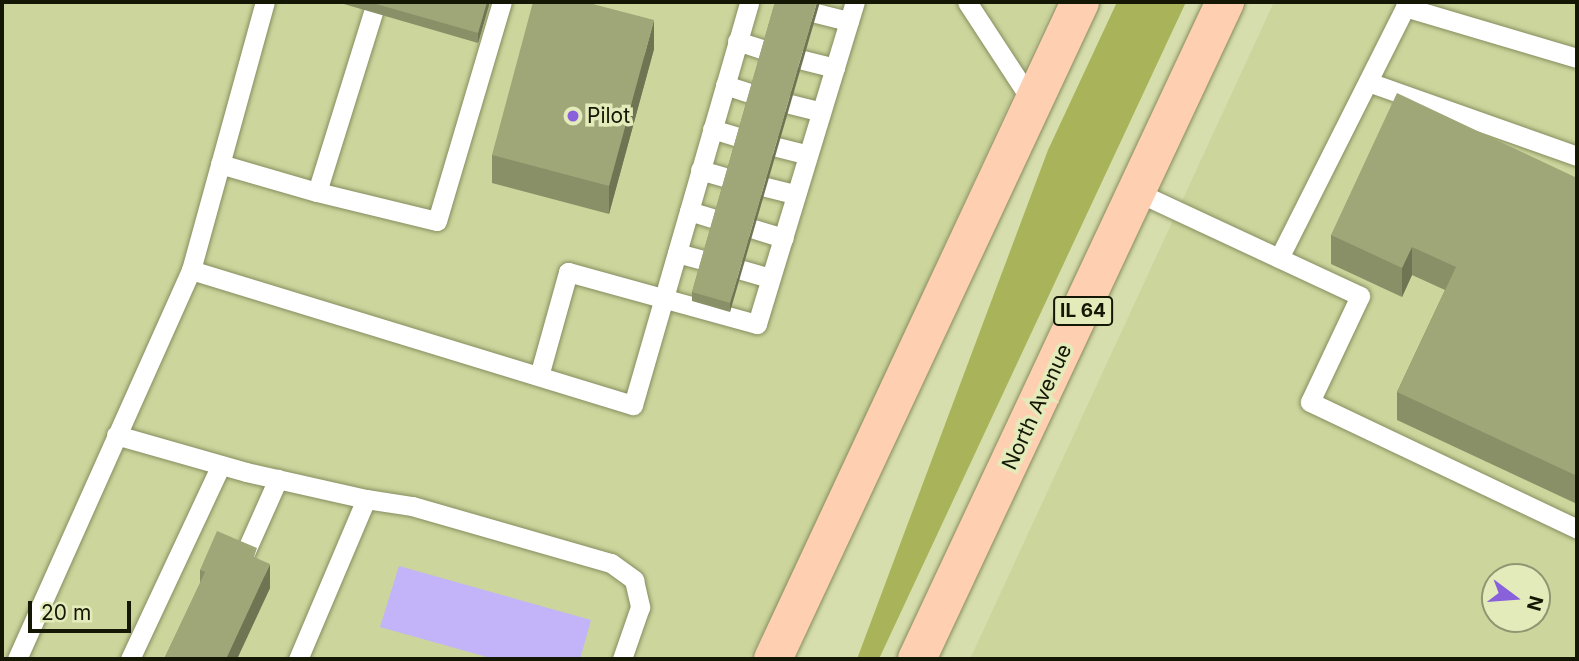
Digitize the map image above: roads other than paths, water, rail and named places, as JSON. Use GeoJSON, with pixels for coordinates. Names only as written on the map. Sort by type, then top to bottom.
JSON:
{"type":"FeatureCollection","features":[{"type":"Feature","properties":{"kind":"main road"},"geometry":{"type":"LineString","coordinates":[[773,659],[1080,2]]}},
{"type":"Feature","properties":{"kind":"main road","name":"North Avenue"},"geometry":{"type":"LineString","coordinates":[[917,659],[1225,2]]}},
{"type":"Feature","properties":{"kind":"lane"},"geometry":{"type":"LineString","coordinates":[[18,659],[191,270],[265,2]]}},
{"type":"Feature","properties":{"kind":"lane"},"geometry":{"type":"LineString","coordinates":[[220,164],[317,192],[437,221],[502,2]]}},
{"type":"Feature","properties":{"kind":"lane"},"geometry":{"type":"LineString","coordinates":[[191,270],[633,405],[749,2]]}},
{"type":"Feature","properties":{"kind":"lane"},"geometry":{"type":"LineString","coordinates":[[539,376],[568,272],[757,324],[855,2]]}},
{"type":"Feature","properties":{"kind":"lane"},"geometry":{"type":"LineString","coordinates":[[967,2],[1032,103]]}},
{"type":"Feature","properties":{"kind":"lane"},"geometry":{"type":"LineString","coordinates":[[1279,258],[1405,7],[1577,58]]}},
{"type":"Feature","properties":{"kind":"lane"},"geometry":{"type":"LineString","coordinates":[[317,192],[373,12]]}},
{"type":"Feature","properties":{"kind":"lane"},"geometry":{"type":"LineString","coordinates":[[816,13],[849,21]]}},
{"type":"Feature","properties":{"kind":"lane"},"geometry":{"type":"LineString","coordinates":[[737,41],[764,50]]}},
{"type":"Feature","properties":{"kind":"lane"},"geometry":{"type":"LineString","coordinates":[[803,60],[835,68]]}},
{"type":"Feature","properties":{"kind":"lane"},"geometry":{"type":"LineString","coordinates":[[1368,82],[1577,156]]}},
{"type":"Feature","properties":{"kind":"lane"},"geometry":{"type":"LineString","coordinates":[[725,85],[752,94]]}},
{"type":"Feature","properties":{"kind":"lane"},"geometry":{"type":"LineString","coordinates":[[790,104],[821,112]]}},
{"type":"Feature","properties":{"kind":"lane"},"geometry":{"type":"LineString","coordinates":[[712,129],[739,137]]}},
{"type":"Feature","properties":{"kind":"lane"},"geometry":{"type":"LineString","coordinates":[[777,147],[808,155]]}},
{"type":"Feature","properties":{"kind":"lane"},"geometry":{"type":"LineString","coordinates":[[701,170],[727,178]]}},
{"type":"Feature","properties":{"kind":"lane"},"geometry":{"type":"LineString","coordinates":[[766,187],[795,194]]}},
{"type":"Feature","properties":{"kind":"lane"},"geometry":{"type":"LineString","coordinates":[[1138,192],[1360,296],[1310,402],[1577,529]]}},
{"type":"Feature","properties":{"kind":"lane"},"geometry":{"type":"LineString","coordinates":[[689,211],[715,219]]}},
{"type":"Feature","properties":{"kind":"lane"},"geometry":{"type":"LineString","coordinates":[[754,229],[784,238]]}},
{"type":"Feature","properties":{"kind":"lane"},"geometry":{"type":"LineString","coordinates":[[677,253],[703,260]]}},
{"type":"Feature","properties":{"kind":"lane"},"geometry":{"type":"LineString","coordinates":[[742,270],[770,278]]}},
{"type":"Feature","properties":{"kind":"lane"},"geometry":{"type":"LineString","coordinates":[[116,435],[278,479],[366,499],[412,506],[611,563],[634,580],[640,607],[622,659]]}},
{"type":"Feature","properties":{"kind":"lane"},"geometry":{"type":"LineString","coordinates":[[130,659],[220,465]]}},
{"type":"Feature","properties":{"kind":"lane"},"geometry":{"type":"LineString","coordinates":[[242,562],[278,479]]}},
{"type":"Feature","properties":{"kind":"lane"},"geometry":{"type":"LineString","coordinates":[[298,659],[366,499]]}},
{"type":"Feature","properties":{"kind":"place","name":"Pilot"},"geometry":{"type":"Point","coordinates":[573,116]}}]}
